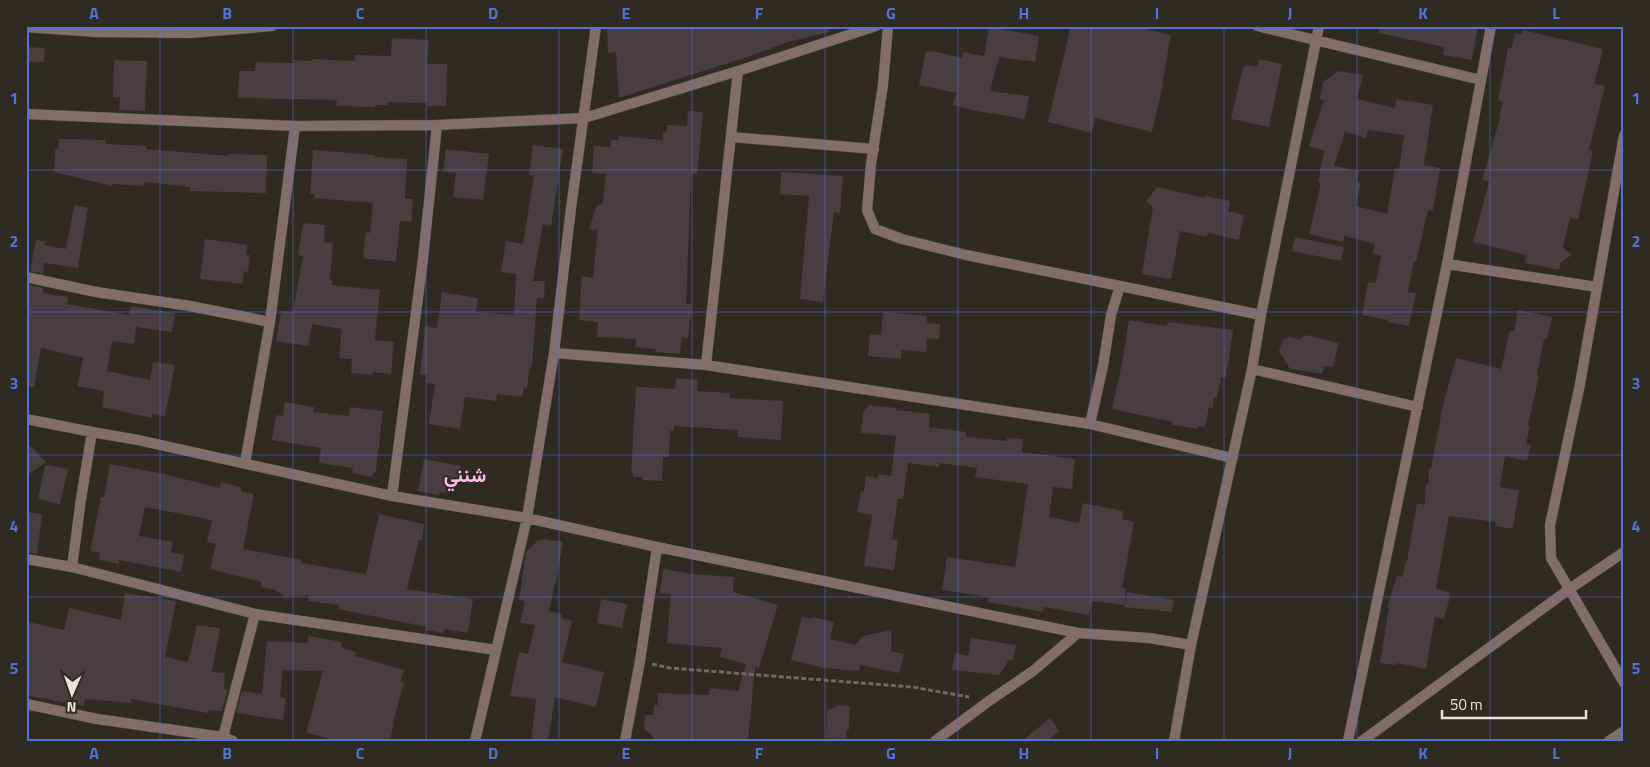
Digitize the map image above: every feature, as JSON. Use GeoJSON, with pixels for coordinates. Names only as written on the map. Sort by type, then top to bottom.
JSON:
{"type":"FeatureCollection","features":[{"type":"Feature","properties":{"kind":"street"},"geometry":{"type":"LineString","coordinates":[[26,28],[95,32],[190,32],[272,26]]}},
{"type":"Feature","properties":{"kind":"street"},"geometry":{"type":"LineString","coordinates":[[475,741],[527,518],[554,353],[571,208],[596,26]]}},
{"type":"Feature","properties":{"kind":"street"},"geometry":{"type":"LineString","coordinates":[[26,114],[295,126],[437,124],[584,118],[876,26]]}},
{"type":"Feature","properties":{"kind":"street"},"geometry":{"type":"LineString","coordinates":[[888,26],[883,85],[871,164],[868,210],[875,229],[902,239],[966,255],[1261,315]]}},
{"type":"Feature","properties":{"kind":"street"},"geometry":{"type":"LineString","coordinates":[[1257,26],[1481,80]]}},
{"type":"Feature","properties":{"kind":"street"},"geometry":{"type":"LineString","coordinates":[[1174,741],[1191,645],[1252,369],[1261,315],[1320,26]]}},
{"type":"Feature","properties":{"kind":"street"},"geometry":{"type":"LineString","coordinates":[[1348,741],[1447,264],[1490,26]]}},
{"type":"Feature","properties":{"kind":"street"},"geometry":{"type":"LineString","coordinates":[[706,365],[738,71]]}},
{"type":"Feature","properties":{"kind":"street"},"geometry":{"type":"LineString","coordinates":[[392,496],[423,259],[437,124]]}},
{"type":"Feature","properties":{"kind":"street"},"geometry":{"type":"LineString","coordinates":[[246,463],[270,322],[295,126]]}},
{"type":"Feature","properties":{"kind":"street"},"geometry":{"type":"LineString","coordinates":[[1624,135],[1580,384],[1550,525],[1550,558],[1624,683]]}},
{"type":"Feature","properties":{"kind":"street"},"geometry":{"type":"LineString","coordinates":[[731,137],[874,149]]}},
{"type":"Feature","properties":{"kind":"street"},"geometry":{"type":"LineString","coordinates":[[1447,264],[1597,287]]}},
{"type":"Feature","properties":{"kind":"street"},"geometry":{"type":"LineString","coordinates":[[26,277],[96,292],[190,306],[270,322]]}},
{"type":"Feature","properties":{"kind":"street"},"geometry":{"type":"LineString","coordinates":[[1090,424],[1103,366],[1112,310],[1120,286]]}},
{"type":"Feature","properties":{"kind":"street"},"geometry":{"type":"LineString","coordinates":[[554,353],[706,365],[1090,424],[1232,458]]}},
{"type":"Feature","properties":{"kind":"street"},"geometry":{"type":"LineString","coordinates":[[1252,369],[1418,407]]}},
{"type":"Feature","properties":{"kind":"street"},"geometry":{"type":"LineString","coordinates":[[26,419],[138,440],[392,496],[527,518],[657,547],[1078,633],[1148,638],[1191,645]]}},
{"type":"Feature","properties":{"kind":"street"},"geometry":{"type":"LineString","coordinates":[[72,568],[92,432]]}},
{"type":"Feature","properties":{"kind":"street"},"geometry":{"type":"LineString","coordinates":[[625,741],[640,662],[657,547]]}},
{"type":"Feature","properties":{"kind":"street"},"geometry":{"type":"LineString","coordinates":[[1362,741],[1568,590],[1624,552]]}},
{"type":"Feature","properties":{"kind":"street"},"geometry":{"type":"LineString","coordinates":[[26,559],[72,568],[254,614],[496,650]]}},
{"type":"Feature","properties":{"kind":"street"},"geometry":{"type":"LineString","coordinates":[[26,704],[97,719],[228,739],[254,614]]}},
{"type":"Feature","properties":{"kind":"street"},"geometry":{"type":"LineString","coordinates":[[935,741],[1034,671],[1078,633]]}},
{"type":"Feature","properties":{"kind":"street"},"geometry":{"type":"LineString","coordinates":[[1609,741],[1624,731]]}},
{"type":"Feature","properties":{"kind":"path"},"geometry":{"type":"LineString","coordinates":[[640,662],[670,668],[912,686],[989,701]]}},
{"type":"Feature","properties":{"kind":"building"},"geometry":{"type":"Polygon","coordinates":[[[607,26],[828,26],[829,32],[788,42],[619,98],[616,52],[608,53],[607,26]]]}},
{"type":"Feature","properties":{"kind":"building"},"geometry":{"type":"Polygon","coordinates":[[[1071,26],[1134,26],[1171,35],[1163,85],[1152,132],[1095,118],[1092,133],[1048,122],[1071,26]]]}},
{"type":"Feature","properties":{"kind":"building"},"geometry":{"type":"Polygon","coordinates":[[[1379,26],[1478,26],[1472,60],[1443,55],[1444,47],[1379,33],[1379,26]]]}},
{"type":"Feature","properties":{"kind":"building"},"geometry":{"type":"Polygon","coordinates":[[[989,27],[1039,36],[1035,62],[999,57],[990,91],[1029,96],[1025,119],[953,105],[956,93],[919,85],[926,51],[962,58],[963,52],[984,56],[989,27]]]}},
{"type":"Feature","properties":{"kind":"building"},"geometry":{"type":"Polygon","coordinates":[[[1523,30],[1603,49],[1594,84],[1605,86],[1589,150],[1593,151],[1578,219],[1570,218],[1563,247],[1572,255],[1561,262],[1559,270],[1525,263],[1526,255],[1473,242],[1489,182],[1482,180],[1500,118],[1503,102],[1498,100],[1508,48],[1511,49],[1515,33],[1522,34],[1523,30]]]}},
{"type":"Feature","properties":{"kind":"building"},"geometry":{"type":"Polygon","coordinates":[[[392,38],[429,40],[427,64],[447,64],[446,106],[427,106],[427,103],[388,102],[388,105],[375,105],[375,107],[336,106],[337,100],[238,98],[239,71],[255,71],[256,62],[294,63],[294,60],[312,61],[312,59],[355,61],[355,55],[391,56],[392,38]]]}},
{"type":"Feature","properties":{"kind":"building"},"geometry":{"type":"Polygon","coordinates":[[[26,47],[45,48],[44,62],[26,62],[26,47]]]}},
{"type":"Feature","properties":{"kind":"building"},"geometry":{"type":"Polygon","coordinates":[[[1259,59],[1282,64],[1269,127],[1231,119],[1243,67],[1245,65],[1257,67],[1259,59]]]}},
{"type":"Feature","properties":{"kind":"building"},"geometry":{"type":"Polygon","coordinates":[[[114,60],[147,61],[145,111],[119,110],[120,97],[113,97],[114,60]]]}},
{"type":"Feature","properties":{"kind":"building"},"geometry":{"type":"Polygon","coordinates":[[[1338,71],[1363,75],[1357,99],[1395,108],[1396,99],[1433,105],[1424,165],[1440,168],[1433,211],[1428,210],[1416,262],[1414,261],[1408,292],[1416,293],[1409,326],[1362,315],[1368,282],[1376,283],[1381,256],[1373,254],[1375,244],[1344,236],[1343,242],[1309,234],[1321,183],[1318,182],[1324,151],[1309,146],[1324,100],[1320,99],[1323,82],[1338,71]],[[1368,130],[1366,138],[1345,132],[1334,166],[1359,171],[1357,181],[1361,182],[1356,206],[1387,214],[1395,168],[1399,169],[1404,135],[1368,130]]]}},
{"type":"Feature","properties":{"kind":"building"},"geometry":{"type":"Polygon","coordinates":[[[688,111],[703,112],[697,174],[691,174],[686,304],[692,304],[688,338],[682,337],[680,354],[655,352],[656,349],[635,347],[636,339],[597,337],[598,322],[579,320],[582,276],[593,278],[598,230],[589,229],[596,207],[603,203],[606,174],[592,173],[594,146],[610,147],[611,140],[618,140],[618,136],[662,140],[663,132],[667,133],[667,125],[687,126],[688,111]]]}},
{"type":"Feature","properties":{"kind":"building"},"geometry":{"type":"Polygon","coordinates":[[[59,139],[106,140],[105,144],[146,146],[146,149],[228,156],[228,154],[267,155],[266,193],[190,191],[191,187],[144,182],[144,186],[112,184],[112,186],[54,172],[55,149],[58,149],[59,139]]]}},
{"type":"Feature","properties":{"kind":"building"},"geometry":{"type":"Polygon","coordinates":[[[533,145],[563,149],[551,226],[543,224],[533,281],[545,281],[544,298],[537,298],[532,367],[530,367],[527,388],[524,387],[522,397],[497,394],[496,401],[465,397],[460,429],[429,424],[435,384],[426,383],[427,375],[420,374],[425,326],[437,328],[442,292],[478,298],[476,312],[514,315],[516,274],[501,272],[506,241],[523,244],[534,176],[529,175],[533,145]]]}},
{"type":"Feature","properties":{"kind":"building"},"geometry":{"type":"Polygon","coordinates":[[[446,149],[489,154],[483,200],[453,197],[456,173],[443,172],[446,149]]]}},
{"type":"Feature","properties":{"kind":"building"},"geometry":{"type":"Polygon","coordinates":[[[313,150],[407,159],[405,199],[413,199],[411,222],[400,221],[396,262],[363,258],[366,232],[370,233],[373,203],[314,198],[314,194],[310,194],[313,150]]]}},
{"type":"Feature","properties":{"kind":"building"},"geometry":{"type":"Polygon","coordinates":[[[781,172],[843,176],[840,213],[834,212],[823,302],[800,299],[809,196],[780,194],[781,172]]]}},
{"type":"Feature","properties":{"kind":"building"},"geometry":{"type":"Polygon","coordinates":[[[1157,187],[1205,198],[1205,196],[1230,201],[1228,211],[1244,215],[1239,240],[1208,233],[1207,237],[1180,231],[1171,279],[1142,274],[1153,207],[1146,201],[1157,187]]]}},
{"type":"Feature","properties":{"kind":"building"},"geometry":{"type":"Polygon","coordinates":[[[74,205],[88,208],[78,268],[44,263],[43,274],[30,271],[36,240],[45,241],[44,245],[66,249],[74,205]]]}},
{"type":"Feature","properties":{"kind":"building"},"geometry":{"type":"Polygon","coordinates":[[[303,223],[325,225],[324,242],[333,243],[330,280],[333,281],[332,285],[380,290],[375,340],[394,342],[391,374],[373,372],[373,375],[351,373],[352,359],[339,358],[342,329],[312,324],[308,346],[276,341],[281,311],[293,312],[303,256],[298,255],[303,223]]]}},
{"type":"Feature","properties":{"kind":"building"},"geometry":{"type":"Polygon","coordinates":[[[1295,237],[1344,247],[1341,261],[1292,251],[1295,237]]]}},
{"type":"Feature","properties":{"kind":"building"},"geometry":{"type":"Polygon","coordinates":[[[205,239],[247,245],[246,255],[250,255],[248,272],[244,271],[242,284],[200,279],[205,239]]]}},
{"type":"Feature","properties":{"kind":"building"},"geometry":{"type":"Polygon","coordinates":[[[27,284],[43,288],[43,293],[68,297],[67,304],[129,315],[131,306],[175,313],[172,332],[136,327],[134,344],[112,341],[107,371],[150,380],[153,362],[175,365],[165,416],[152,414],[152,418],[102,407],[104,391],[77,386],[83,358],[41,348],[34,387],[26,386],[27,284]]]}},
{"type":"Feature","properties":{"kind":"building"},"geometry":{"type":"Polygon","coordinates":[[[1518,310],[1552,317],[1547,339],[1544,339],[1537,375],[1539,376],[1528,425],[1530,426],[1526,444],[1531,445],[1527,461],[1505,456],[1500,487],[1519,490],[1513,529],[1495,526],[1496,522],[1449,516],[1436,589],[1451,593],[1444,619],[1435,616],[1426,669],[1396,663],[1396,665],[1380,663],[1389,607],[1387,607],[1397,576],[1402,577],[1407,562],[1417,503],[1425,505],[1426,483],[1429,484],[1429,468],[1431,468],[1443,405],[1456,358],[1501,369],[1510,330],[1514,331],[1518,310]]]}},
{"type":"Feature","properties":{"kind":"building"},"geometry":{"type":"Polygon","coordinates":[[[883,312],[927,316],[926,323],[940,324],[939,339],[927,338],[926,352],[901,350],[901,359],[868,356],[870,334],[881,335],[883,312]]]}},
{"type":"Feature","properties":{"kind":"building"},"geometry":{"type":"Polygon","coordinates":[[[1129,320],[1167,326],[1168,322],[1233,330],[1226,378],[1221,377],[1217,398],[1214,397],[1213,408],[1209,407],[1205,427],[1198,426],[1198,429],[1172,425],[1173,422],[1112,409],[1129,320]]]}},
{"type":"Feature","properties":{"kind":"building"},"geometry":{"type":"Polygon","coordinates":[[[1306,335],[1339,343],[1333,367],[1324,366],[1322,374],[1290,369],[1279,351],[1283,339],[1291,337],[1299,340],[1306,335]]]}},
{"type":"Feature","properties":{"kind":"building"},"geometry":{"type":"Polygon","coordinates":[[[676,378],[698,380],[697,391],[729,393],[729,398],[783,401],[781,440],[738,437],[738,430],[674,426],[673,431],[670,431],[669,457],[663,457],[662,481],[642,480],[642,477],[633,477],[633,473],[631,473],[636,387],[675,389],[676,378]]]}},
{"type":"Feature","properties":{"kind":"building"},"geometry":{"type":"Polygon","coordinates":[[[285,402],[314,407],[313,412],[349,416],[350,407],[383,411],[376,471],[371,477],[352,473],[353,468],[319,463],[321,448],[272,440],[276,415],[283,416],[285,402]]]}},
{"type":"Feature","properties":{"kind":"building"},"geometry":{"type":"Polygon","coordinates":[[[869,405],[930,414],[929,427],[966,432],[966,437],[1007,441],[1007,438],[1023,439],[1022,452],[1075,459],[1072,489],[1053,487],[1049,517],[1079,523],[1083,503],[1123,511],[1122,519],[1134,522],[1122,588],[1126,589],[1124,605],[1092,601],[1089,615],[1044,607],[1043,612],[988,602],[989,597],[942,590],[947,557],[1015,567],[1028,484],[975,477],[977,468],[939,463],[939,467],[908,463],[903,499],[898,499],[892,539],[898,540],[894,570],[864,566],[872,515],[857,512],[861,491],[864,491],[866,476],[878,478],[878,474],[891,476],[896,436],[861,433],[863,412],[869,405]]]}},
{"type":"Feature","properties":{"kind":"building"},"geometry":{"type":"Polygon","coordinates":[[[26,441],[46,462],[26,476],[26,441]]]}},
{"type":"Feature","properties":{"kind":"building"},"geometry":{"type":"Polygon","coordinates":[[[424,459],[461,466],[458,482],[450,480],[447,493],[439,492],[439,495],[418,491],[424,459]]]}},
{"type":"Feature","properties":{"kind":"building"},"geometry":{"type":"Polygon","coordinates":[[[110,464],[164,474],[220,488],[221,482],[241,487],[241,491],[254,494],[243,549],[302,560],[301,563],[366,574],[379,514],[424,524],[422,540],[419,540],[407,589],[473,599],[468,633],[445,629],[444,633],[426,630],[427,627],[338,609],[339,605],[308,601],[309,595],[285,597],[275,590],[261,587],[262,582],[210,569],[216,544],[207,542],[212,520],[145,507],[139,536],[173,542],[171,552],[184,555],[181,572],[119,560],[119,564],[99,560],[100,553],[90,551],[101,497],[104,497],[110,464]]]}},
{"type":"Feature","properties":{"kind":"building"},"geometry":{"type":"Polygon","coordinates":[[[45,465],[68,469],[60,504],[38,499],[45,465]]]}},
{"type":"Feature","properties":{"kind":"building"},"geometry":{"type":"Polygon","coordinates":[[[26,512],[42,514],[37,554],[26,552],[26,512]]]}},
{"type":"Feature","properties":{"kind":"building"},"geometry":{"type":"Polygon","coordinates":[[[538,540],[563,542],[549,611],[562,614],[561,618],[572,621],[562,662],[604,672],[596,707],[555,697],[548,741],[531,741],[536,699],[510,696],[519,652],[528,654],[535,625],[520,623],[525,601],[519,600],[526,552],[538,540]]]}},
{"type":"Feature","properties":{"kind":"building"},"geometry":{"type":"Polygon","coordinates":[[[663,569],[693,574],[734,577],[733,592],[778,605],[759,668],[755,667],[748,741],[657,741],[644,728],[645,715],[654,715],[654,705],[658,705],[658,693],[709,695],[710,688],[738,691],[746,664],[720,657],[722,648],[667,643],[671,594],[660,593],[663,569]]]}},
{"type":"Feature","properties":{"kind":"building"},"geometry":{"type":"Polygon","coordinates":[[[1127,592],[1174,600],[1172,612],[1124,607],[1127,592]]]}},
{"type":"Feature","properties":{"kind":"building"},"geometry":{"type":"Polygon","coordinates":[[[125,593],[176,601],[165,657],[188,662],[197,625],[220,628],[212,672],[225,673],[224,689],[228,689],[222,711],[208,710],[208,713],[131,699],[131,703],[85,699],[84,706],[26,694],[26,641],[28,641],[29,622],[64,630],[69,608],[121,620],[125,593]]]}},
{"type":"Feature","properties":{"kind":"building"},"geometry":{"type":"Polygon","coordinates":[[[601,599],[627,604],[622,628],[597,623],[601,599]]]}},
{"type":"Feature","properties":{"kind":"building"},"geometry":{"type":"Polygon","coordinates":[[[802,617],[812,619],[812,617],[834,622],[830,639],[855,645],[863,636],[891,630],[891,651],[904,654],[899,673],[860,665],[859,671],[824,668],[791,660],[802,617]]]}},
{"type":"Feature","properties":{"kind":"building"},"geometry":{"type":"Polygon","coordinates":[[[309,636],[342,642],[341,648],[356,652],[355,656],[404,670],[400,682],[404,683],[393,722],[390,741],[327,741],[328,738],[306,733],[323,671],[283,670],[280,697],[286,698],[283,720],[236,713],[242,691],[262,694],[267,641],[307,643],[309,636]]]}},
{"type":"Feature","properties":{"kind":"building"},"geometry":{"type":"Polygon","coordinates":[[[971,638],[1016,645],[1013,660],[1009,660],[999,675],[952,670],[955,653],[968,656],[971,638]]]}},
{"type":"Feature","properties":{"kind":"building"},"geometry":{"type":"Polygon","coordinates":[[[838,705],[850,706],[849,730],[846,729],[846,739],[826,738],[827,711],[838,705]]]}},
{"type":"Feature","properties":{"kind":"building"},"geometry":{"type":"Polygon","coordinates":[[[1050,718],[1059,731],[1047,741],[1022,741],[1050,718]]]}},
{"type":"Feature","properties":{"kind":"district","name":"شنني"},"geometry":{"type":"Point","coordinates":[465,475]}}]}
